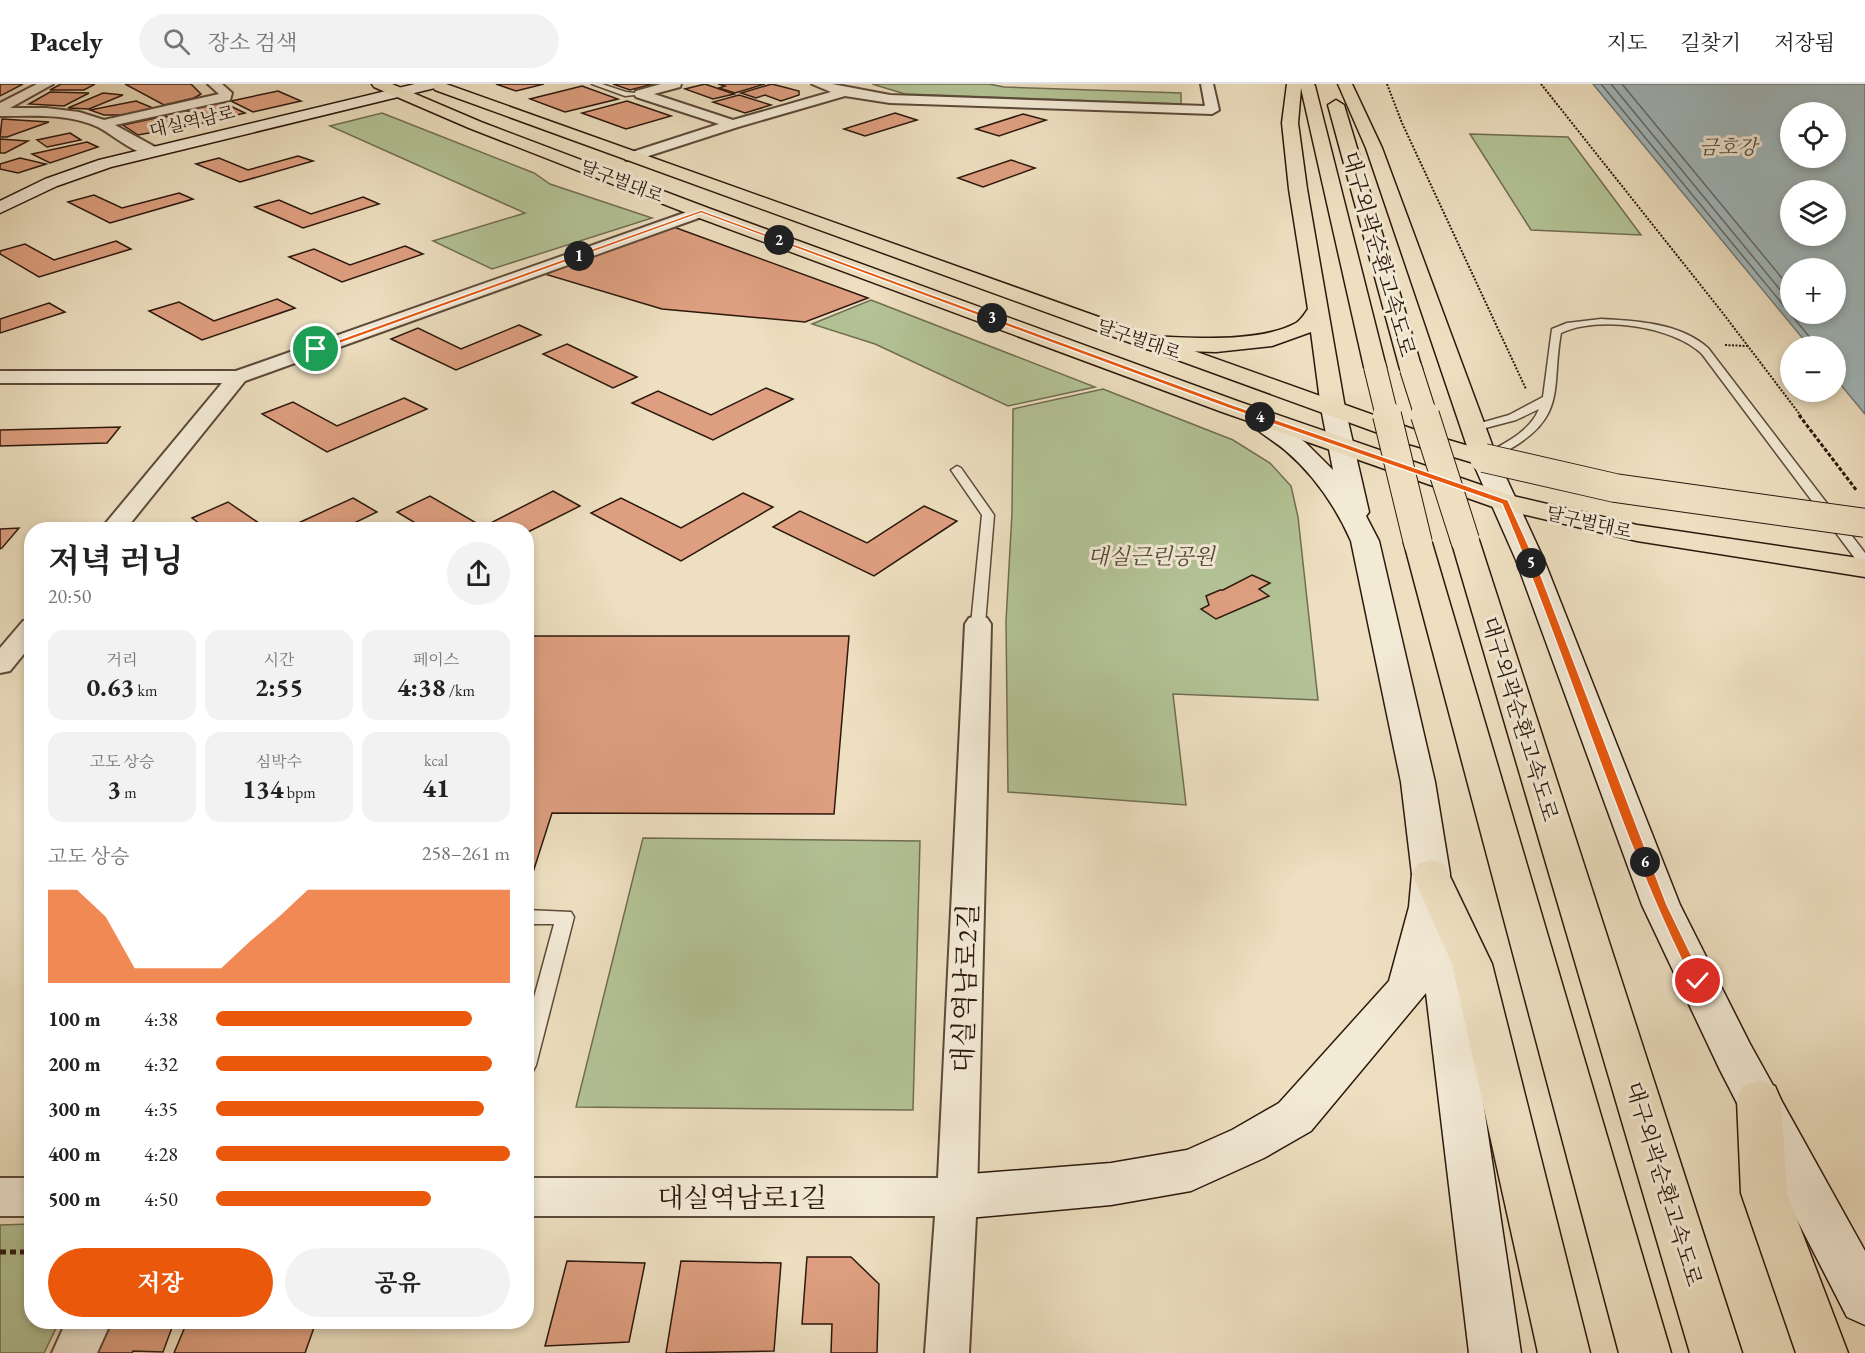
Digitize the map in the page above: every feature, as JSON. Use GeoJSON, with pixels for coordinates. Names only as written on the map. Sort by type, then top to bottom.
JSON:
{"type":"FeatureCollection","features":[{"type":"Feature","properties":{"kind":"main road","name":"달구벌대로"},"geometry":{"type":"LineString","coordinates":[[379,84],[475,125],[701,212],[1255,415],[1505,502],[1637,533],[1865,568]]}},
{"type":"Feature","properties":{"kind":"main road","name":"달구벌대로"},"geometry":{"type":"LineString","coordinates":[[433,84],[1412,437],[1484,458],[1615,488],[1865,523]]}},
{"type":"Feature","properties":{"kind":"main road"},"geometry":{"type":"LineString","coordinates":[[1294,84],[1290,123],[1298,189],[1333,408]]}},
{"type":"Feature","properties":{"kind":"main road","name":"대구외곽순환고속도로"},"geometry":{"type":"LineString","coordinates":[[1308,84],[1418,543],[1645,1353]]}},
{"type":"Feature","properties":{"kind":"main road","name":"대구외곽순환고속도로"},"geometry":{"type":"LineString","coordinates":[[1330,84],[1364,202],[1384,285],[1716,1353]]}},
{"type":"Feature","properties":{"kind":"main road"},"geometry":{"type":"LineString","coordinates":[[1345,84],[1374,148],[1484,458]]}},
{"type":"Feature","properties":{"kind":"main road"},"geometry":{"type":"LineString","coordinates":[[1151,343],[1216,345],[1272,339],[1306,327],[1319,309]]}},
{"type":"Feature","properties":{"kind":"main road"},"geometry":{"type":"LineString","coordinates":[[1431,874],[1472,964],[1564,1353]]}},
{"type":"Feature","properties":{"kind":"main road"},"geometry":{"type":"LineString","coordinates":[[1759,1100],[1764,1193],[1822,1353]]}},
{"type":"Feature","properties":{"kind":"street"},"geometry":{"type":"LineString","coordinates":[[0,110],[47,84]]}},
{"type":"Feature","properties":{"kind":"street"},"geometry":{"type":"LineString","coordinates":[[103,124],[225,97],[226,93],[214,84]]}},
{"type":"Feature","properties":{"kind":"street","name":"대실역남로"},"geometry":{"type":"LineString","coordinates":[[0,208],[26,192],[83,170],[152,151],[433,84]]}},
{"type":"Feature","properties":{"kind":"street"},"geometry":{"type":"LineString","coordinates":[[640,94],[675,84]]}},
{"type":"Feature","properties":{"kind":"street"},"geometry":{"type":"LineString","coordinates":[[818,84],[845,92],[890,99],[1212,110],[1207,84]]}},
{"type":"Feature","properties":{"kind":"street"},"geometry":{"type":"LineString","coordinates":[[631,157],[845,92]]}},
{"type":"Feature","properties":{"kind":"street"},"geometry":{"type":"LineString","coordinates":[[640,94],[734,124]]}},
{"type":"Feature","properties":{"kind":"street"},"geometry":{"type":"LineString","coordinates":[[0,110],[79,116],[103,124],[128,141],[152,151]]}},
{"type":"Feature","properties":{"kind":"street"},"geometry":{"type":"LineString","coordinates":[[0,377],[238,377],[701,212]]}},
{"type":"Feature","properties":{"kind":"street"},"geometry":{"type":"LineString","coordinates":[[119,522],[238,377]]}},
{"type":"Feature","properties":{"kind":"street"},"geometry":{"type":"LineString","coordinates":[[1333,408],[1358,525]]}},
{"type":"Feature","properties":{"kind":"street"},"geometry":{"type":"LineString","coordinates":[[1255,415],[1304,454],[1337,493],[1358,525],[1365,541],[1418,782],[1495,1353]]}},
{"type":"Feature","properties":{"kind":"street"},"geometry":{"type":"LineString","coordinates":[[1484,458],[1530,560],[1661,905],[1735,1057],[1865,1300]]}},
{"type":"Feature","properties":{"kind":"street","name":"대실역남로2길"},"geometry":{"type":"LineString","coordinates":[[947,1353],[957,1197],[978,624]]}},
{"type":"Feature","properties":{"kind":"street"},"geometry":{"type":"LineString","coordinates":[[0,665],[24,636]]}},
{"type":"Feature","properties":{"kind":"street"},"geometry":{"type":"LineString","coordinates":[[957,1197],[1111,1184],[1191,1170],[1248,1144],[1295,1117],[1408,988],[1428,907],[1431,874]]}},
{"type":"Feature","properties":{"kind":"street"},"geometry":{"type":"LineString","coordinates":[[0,1197],[24,1197]]}},
{"type":"Feature","properties":{"kind":"street","name":"대실역남로1길"},"geometry":{"type":"LineString","coordinates":[[534,1197],[957,1197]]}},
{"type":"Feature","properties":{"kind":"street"},"geometry":{"type":"LineString","coordinates":[[74,1353],[86,1329]]}},
{"type":"Feature","properties":{"kind":"lane"},"geometry":{"type":"LineString","coordinates":[[595,84],[625,94],[640,94]]}},
{"type":"Feature","properties":{"kind":"lane"},"geometry":{"type":"LineString","coordinates":[[1484,458],[1519,441],[1536,427],[1548,399],[1556,331],[1563,326],[1591,323],[1662,329],[1686,337],[1706,352],[1865,562]]}},
{"type":"Feature","properties":{"kind":"lane"},"geometry":{"type":"LineString","coordinates":[[1474,429],[1535,408],[1548,399]]}},
{"type":"Feature","properties":{"kind":"lane"},"geometry":{"type":"LineString","coordinates":[[957,470],[988,515],[978,624]]}},
{"type":"Feature","properties":{"kind":"lane"},"geometry":{"type":"LineString","coordinates":[[534,917],[565,917],[534,1035]]}},
{"type":"Feature","properties":{"kind":"path"},"geometry":{"type":"LineString","coordinates":[[1388,84],[1402,123],[1535,408]]}},
{"type":"Feature","properties":{"kind":"path"},"geometry":{"type":"LineString","coordinates":[[1541,84],[1722,312],[1858,492]]}},
{"type":"Feature","properties":{"kind":"path"},"geometry":{"type":"LineString","coordinates":[[0,1252],[24,1252]]}},
{"type":"Feature","properties":{"kind":"green space"},"geometry":{"type":"Polygon","coordinates":[[[872,84],[989,84],[1004,87],[1181,93],[1181,104],[905,94],[872,84]]]}},
{"type":"Feature","properties":{"kind":"green space"},"geometry":{"type":"Polygon","coordinates":[[[382,113],[534,173],[550,184],[652,218],[492,269],[433,241],[525,213],[330,126],[382,113]]]}},
{"type":"Feature","properties":{"kind":"green space"},"geometry":{"type":"Polygon","coordinates":[[[1470,134],[1568,137],[1641,235],[1531,230],[1470,134]]]}},
{"type":"Feature","properties":{"kind":"green space"},"geometry":{"type":"Polygon","coordinates":[[[871,300],[1095,387],[1008,406],[875,344],[812,324],[871,300]]]}},
{"type":"Feature","properties":{"kind":"green space","name":"대실근린공원"},"geometry":{"type":"Polygon","coordinates":[[[1103,389],[1233,440],[1270,463],[1291,486],[1298,517],[1318,700],[1173,694],[1186,805],[1008,792],[1006,621],[1012,513],[1013,409],[1103,389]]]}},
{"type":"Feature","properties":{"kind":"green space"},"geometry":{"type":"Polygon","coordinates":[[[643,838],[920,841],[913,1110],[576,1107],[643,838]]]}},
{"type":"Feature","properties":{"kind":"green space"},"geometry":{"type":"Polygon","coordinates":[[[24,1224],[24,1329],[56,1329],[44,1353],[0,1353],[0,1225],[24,1224]]]}},
{"type":"Feature","properties":{"kind":"water","name":"금호강"},"geometry":{"type":"Polygon","coordinates":[[[1593,84],[1865,84],[1865,414],[1846,391],[1846,336],[1801,336],[1791,324],[1846,324],[1846,258],[1780,258],[1780,311],[1593,84]]]}},
{"type":"Feature","properties":{"kind":"building"},"geometry":{"type":"Polygon","coordinates":[[[0,84],[23,84],[0,96],[0,84]]]}},
{"type":"Feature","properties":{"kind":"building"},"geometry":{"type":"Polygon","coordinates":[[[61,84],[95,84],[84,90],[50,90],[61,84]]]}},
{"type":"Feature","properties":{"kind":"building"},"geometry":{"type":"Polygon","coordinates":[[[125,84],[191,84],[201,94],[194,98],[164,105],[125,84]]]}},
{"type":"Feature","properties":{"kind":"building"},"geometry":{"type":"Polygon","coordinates":[[[496,84],[544,84],[516,91],[496,84]]]}},
{"type":"Feature","properties":{"kind":"building"},"geometry":{"type":"Polygon","coordinates":[[[613,84],[653,84],[630,90],[613,84]]]}},
{"type":"Feature","properties":{"kind":"building"},"geometry":{"type":"Polygon","coordinates":[[[705,84],[734,94],[713,99],[685,89],[705,84]]]}},
{"type":"Feature","properties":{"kind":"building"},"geometry":{"type":"Polygon","coordinates":[[[718,84],[765,84],[735,93],[719,88],[725,86],[718,84]]]}},
{"type":"Feature","properties":{"kind":"building"},"geometry":{"type":"Polygon","coordinates":[[[772,84],[799,91],[799,95],[781,101],[765,95],[756,98],[741,93],[772,84]]]}},
{"type":"Feature","properties":{"kind":"building"},"geometry":{"type":"Polygon","coordinates":[[[582,86],[618,99],[565,112],[530,99],[582,86]]]}},
{"type":"Feature","properties":{"kind":"building"},"geometry":{"type":"Polygon","coordinates":[[[278,91],[301,101],[253,112],[231,101],[278,91]]]}},
{"type":"Feature","properties":{"kind":"building"},"geometry":{"type":"Polygon","coordinates":[[[50,92],[89,93],[64,106],[29,104],[50,92]]]}},
{"type":"Feature","properties":{"kind":"building"},"geometry":{"type":"Polygon","coordinates":[[[103,93],[123,95],[89,109],[68,108],[103,93]]]}},
{"type":"Feature","properties":{"kind":"building"},"geometry":{"type":"Polygon","coordinates":[[[739,95],[771,105],[745,113],[713,102],[739,95]]]}},
{"type":"Feature","properties":{"kind":"building"},"geometry":{"type":"Polygon","coordinates":[[[136,101],[153,108],[122,115],[104,115],[90,110],[136,101]]]}},
{"type":"Feature","properties":{"kind":"building"},"geometry":{"type":"Polygon","coordinates":[[[627,101],[671,116],[626,129],[582,113],[627,101]]]}},
{"type":"Feature","properties":{"kind":"building"},"geometry":{"type":"Polygon","coordinates":[[[222,102],[245,113],[194,125],[179,117],[193,114],[185,110],[222,102]]]}},
{"type":"Feature","properties":{"kind":"building"},"geometry":{"type":"Polygon","coordinates":[[[895,113],[917,120],[865,136],[844,129],[895,113]]]}},
{"type":"Feature","properties":{"kind":"building"},"geometry":{"type":"Polygon","coordinates":[[[1023,114],[1046,120],[999,136],[976,129],[1023,114]]]}},
{"type":"Feature","properties":{"kind":"building"},"geometry":{"type":"Polygon","coordinates":[[[165,116],[188,126],[138,135],[123,125],[165,116]]]}},
{"type":"Feature","properties":{"kind":"building"},"geometry":{"type":"Polygon","coordinates":[[[2,119],[49,122],[7,137],[0,137],[2,119]]]}},
{"type":"Feature","properties":{"kind":"building"},"geometry":{"type":"Polygon","coordinates":[[[70,133],[81,140],[47,147],[37,140],[70,133]]]}},
{"type":"Feature","properties":{"kind":"building"},"geometry":{"type":"Polygon","coordinates":[[[0,139],[28,141],[5,153],[0,153],[0,139]]]}},
{"type":"Feature","properties":{"kind":"building"},"geometry":{"type":"Polygon","coordinates":[[[87,142],[98,147],[50,163],[32,154],[87,142]]]}},
{"type":"Feature","properties":{"kind":"building"},"geometry":{"type":"Polygon","coordinates":[[[298,156],[313,161],[240,182],[196,164],[219,158],[248,170],[298,156]]]}},
{"type":"Feature","properties":{"kind":"building"},"geometry":{"type":"Polygon","coordinates":[[[20,158],[46,164],[18,173],[0,169],[0,164],[20,158]]]}},
{"type":"Feature","properties":{"kind":"building"},"geometry":{"type":"Polygon","coordinates":[[[1011,160],[1035,168],[983,187],[958,178],[1011,160]]]}},
{"type":"Feature","properties":{"kind":"building"},"geometry":{"type":"Polygon","coordinates":[[[179,193],[193,199],[110,223],[68,202],[94,195],[122,208],[179,193]]]}},
{"type":"Feature","properties":{"kind":"building"},"geometry":{"type":"Polygon","coordinates":[[[363,197],[379,204],[303,228],[255,207],[279,200],[311,214],[363,197]]]}},
{"type":"Feature","properties":{"kind":"building"},"geometry":{"type":"Polygon","coordinates":[[[671,226],[868,298],[805,322],[662,309],[538,272],[671,226]]]}},
{"type":"Feature","properties":{"kind":"building"},"geometry":{"type":"Polygon","coordinates":[[[116,241],[131,249],[39,277],[0,254],[0,251],[25,244],[54,260],[116,241]]]}},
{"type":"Feature","properties":{"kind":"building"},"geometry":{"type":"Polygon","coordinates":[[[405,246],[423,254],[342,282],[289,257],[314,249],[350,265],[405,246]]]}},
{"type":"Feature","properties":{"kind":"building"},"geometry":{"type":"Polygon","coordinates":[[[277,299],[295,308],[202,340],[149,311],[179,302],[214,321],[277,299]]]}},
{"type":"Feature","properties":{"kind":"building"},"geometry":{"type":"Polygon","coordinates":[[[49,303],[65,312],[0,333],[0,319],[49,303]]]}},
{"type":"Feature","properties":{"kind":"building"},"geometry":{"type":"Polygon","coordinates":[[[519,325],[541,335],[456,370],[391,339],[418,328],[461,349],[519,325]]]}},
{"type":"Feature","properties":{"kind":"building"},"geometry":{"type":"Polygon","coordinates":[[[567,344],[637,377],[613,388],[543,354],[567,344]]]}},
{"type":"Feature","properties":{"kind":"building"},"geometry":{"type":"Polygon","coordinates":[[[766,388],[793,399],[713,440],[632,403],[658,391],[711,415],[766,388]]]}},
{"type":"Feature","properties":{"kind":"building"},"geometry":{"type":"Polygon","coordinates":[[[404,398],[427,409],[327,452],[262,414],[293,402],[337,426],[404,398]]]}},
{"type":"Feature","properties":{"kind":"building"},"geometry":{"type":"Polygon","coordinates":[[[120,427],[107,443],[0,446],[0,430],[120,427]]]}},
{"type":"Feature","properties":{"kind":"building"},"geometry":{"type":"Polygon","coordinates":[[[553,491],[580,506],[534,529],[534,522],[493,522],[553,491]]]}},
{"type":"Feature","properties":{"kind":"building"},"geometry":{"type":"Polygon","coordinates":[[[743,493],[773,507],[681,561],[591,513],[621,498],[681,528],[743,493]]]}},
{"type":"Feature","properties":{"kind":"building"},"geometry":{"type":"Polygon","coordinates":[[[430,496],[474,522],[414,522],[397,512],[430,496]]]}},
{"type":"Feature","properties":{"kind":"building"},"geometry":{"type":"Polygon","coordinates":[[[353,498],[377,512],[356,522],[300,522],[353,498]]]}},
{"type":"Feature","properties":{"kind":"building"},"geometry":{"type":"Polygon","coordinates":[[[228,502],[257,522],[197,522],[192,518],[228,502]]]}},
{"type":"Feature","properties":{"kind":"building"},"geometry":{"type":"Polygon","coordinates":[[[924,506],[957,521],[874,576],[773,527],[800,511],[867,543],[924,506]]]}},
{"type":"Feature","properties":{"kind":"building"},"geometry":{"type":"Polygon","coordinates":[[[19,528],[2,548],[0,549],[0,529],[19,528]]]}},
{"type":"Feature","properties":{"kind":"building"},"geometry":{"type":"Polygon","coordinates":[[[1252,575],[1270,583],[1259,589],[1269,596],[1216,619],[1201,609],[1209,605],[1206,596],[1252,575]]]}},
{"type":"Feature","properties":{"kind":"building"},"geometry":{"type":"Polygon","coordinates":[[[534,636],[849,636],[834,814],[552,813],[534,869],[534,636]]]}},
{"type":"Feature","properties":{"kind":"building"},"geometry":{"type":"Polygon","coordinates":[[[807,1257],[851,1257],[879,1284],[877,1353],[831,1353],[832,1324],[802,1324],[807,1257]]]}},
{"type":"Feature","properties":{"kind":"building"},"geometry":{"type":"Polygon","coordinates":[[[567,1261],[645,1263],[629,1342],[545,1346],[567,1261]]]}},
{"type":"Feature","properties":{"kind":"building"},"geometry":{"type":"Polygon","coordinates":[[[681,1261],[781,1263],[774,1351],[666,1353],[681,1261]]]}},
{"type":"Feature","properties":{"kind":"building"},"geometry":{"type":"Polygon","coordinates":[[[97,1329],[171,1329],[163,1352],[86,1353],[97,1329]]]}},
{"type":"Feature","properties":{"kind":"building"},"geometry":{"type":"Polygon","coordinates":[[[184,1329],[314,1329],[305,1353],[174,1353],[184,1329]]]}},
{"type":"Feature","properties":{"kind":"route"},"geometry":{"type":"LineString","coordinates":[[316,349],[701,212],[1231,407],[1505,502],[1530,560],[1661,905],[1698,981]]}}]}
